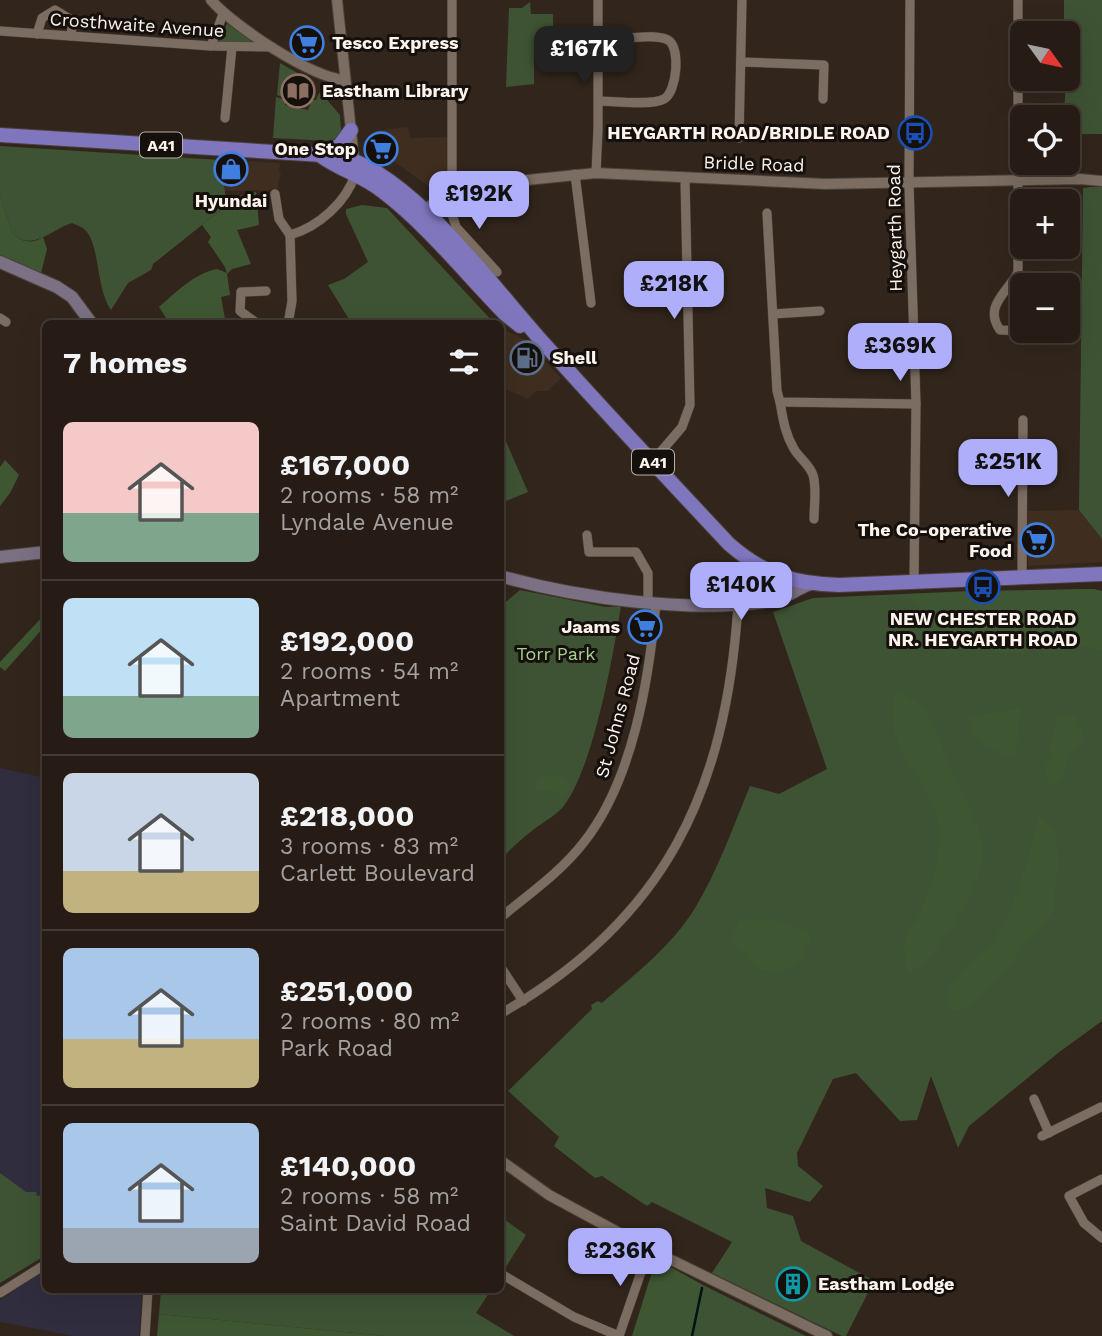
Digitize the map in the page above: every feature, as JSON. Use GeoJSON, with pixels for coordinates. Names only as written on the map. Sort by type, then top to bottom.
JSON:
{"type":"FeatureCollection","features":[{"type":"Feature","properties":{"kind":"highway"},"geometry":{"type":"LineString","coordinates":[[321,156],[340,145],[351,130]]}},
{"type":"Feature","properties":{"kind":"highway","name":"A41"},"geometry":{"type":"LineString","coordinates":[[0,135],[339,156],[355,167],[394,184],[505,314],[547,348]]}},
{"type":"Feature","properties":{"kind":"highway","name":"A41"},"geometry":{"type":"LineString","coordinates":[[417,212],[436,223],[547,348],[729,544],[749,562],[811,584],[1102,575]]}},
{"type":"Feature","properties":{"kind":"main road"},"geometry":{"type":"LineString","coordinates":[[0,262],[57,287],[72,297],[89,320]]}},
{"type":"Feature","properties":{"kind":"main road"},"geometry":{"type":"LineString","coordinates":[[0,556],[42,552]]}},
{"type":"Feature","properties":{"kind":"main road"},"geometry":{"type":"LineString","coordinates":[[765,569],[768,587],[765,602]]}},
{"type":"Feature","properties":{"kind":"main road"},"geometry":{"type":"LineString","coordinates":[[504,577],[620,600],[652,603],[738,605],[774,601],[811,584]]}},
{"type":"Feature","properties":{"kind":"main road"},"geometry":{"type":"LineString","coordinates":[[765,602],[791,579]]}},
{"type":"Feature","properties":{"kind":"street"},"geometry":{"type":"LineString","coordinates":[[211,0],[223,14],[272,47],[323,75],[345,80]]}},
{"type":"Feature","properties":{"kind":"street"},"geometry":{"type":"LineString","coordinates":[[290,235],[308,228],[332,211],[349,190],[355,167],[337,0]]}},
{"type":"Feature","properties":{"kind":"street"},"geometry":{"type":"LineString","coordinates":[[452,0],[447,198],[456,227],[497,272]]}},
{"type":"Feature","properties":{"kind":"street"},"geometry":{"type":"LineString","coordinates":[[596,173],[599,101],[598,0]]}},
{"type":"Feature","properties":{"kind":"street"},"geometry":{"type":"LineString","coordinates":[[739,138],[742,0]]}},
{"type":"Feature","properties":{"kind":"street","name":"Heygarth Road"},"geometry":{"type":"LineString","coordinates":[[910,0],[909,184],[916,404],[914,582]]}},
{"type":"Feature","properties":{"kind":"street"},"geometry":{"type":"LineString","coordinates":[[1017,0],[1017,273]]}},
{"type":"Feature","properties":{"kind":"street"},"geometry":{"type":"LineString","coordinates":[[37,34],[42,18],[55,5],[70,19],[71,36]]}},
{"type":"Feature","properties":{"kind":"street"},"geometry":{"type":"LineString","coordinates":[[211,46],[223,14]]}},
{"type":"Feature","properties":{"kind":"street","name":"Crosthwaite Avenue"},"geometry":{"type":"LineString","coordinates":[[0,31],[211,46],[272,47]]}},
{"type":"Feature","properties":{"kind":"street"},"geometry":{"type":"LineString","coordinates":[[599,101],[658,101],[668,96],[673,89],[675,50],[671,42],[664,38],[624,38]]}},
{"type":"Feature","properties":{"kind":"street"},"geometry":{"type":"LineString","coordinates":[[225,118],[232,47]]}},
{"type":"Feature","properties":{"kind":"street"},"geometry":{"type":"LineString","coordinates":[[741,62],[824,65],[823,99]]}},
{"type":"Feature","properties":{"kind":"street","name":"Bridle Road"},"geometry":{"type":"LineString","coordinates":[[417,212],[447,198],[517,181],[596,173],[825,184],[1102,181]]}},
{"type":"Feature","properties":{"kind":"street"},"geometry":{"type":"LineString","coordinates":[[575,174],[591,303]]}},
{"type":"Feature","properties":{"kind":"street"},"geometry":{"type":"LineString","coordinates":[[653,461],[682,427],[690,405],[685,179]]}},
{"type":"Feature","properties":{"kind":"street"},"geometry":{"type":"LineString","coordinates":[[275,194],[279,219],[290,235],[292,300],[289,320]]}},
{"type":"Feature","properties":{"kind":"street"},"geometry":{"type":"LineString","coordinates":[[436,223],[436,215],[447,198]]}},
{"type":"Feature","properties":{"kind":"street"},"geometry":{"type":"LineString","coordinates":[[767,213],[777,391],[786,435],[812,474],[814,519]]}},
{"type":"Feature","properties":{"kind":"street"},"geometry":{"type":"LineString","coordinates":[[1010,285],[1001,293],[994,309],[994,323],[1000,330],[1010,330]]}},
{"type":"Feature","properties":{"kind":"street"},"geometry":{"type":"LineString","coordinates":[[252,320],[240,311],[240,292],[267,291]]}},
{"type":"Feature","properties":{"kind":"street"},"geometry":{"type":"LineString","coordinates":[[773,314],[820,311]]}},
{"type":"Feature","properties":{"kind":"street"},"geometry":{"type":"LineString","coordinates":[[780,402],[916,404]]}},
{"type":"Feature","properties":{"kind":"street"},"geometry":{"type":"LineString","coordinates":[[1022,577],[1023,421]]}},
{"type":"Feature","properties":{"kind":"street","name":"St Johns Road"},"geometry":{"type":"LineString","coordinates":[[504,915],[572,856],[598,823],[610,802],[637,722],[652,655],[652,603],[648,573],[636,552],[589,552],[587,535]]}},
{"type":"Feature","properties":{"kind":"street"},"geometry":{"type":"LineString","coordinates":[[504,1012],[559,975],[610,933],[642,899],[677,846],[694,810],[723,716],[735,648],[738,605]]}},
{"type":"Feature","properties":{"kind":"street"},"geometry":{"type":"LineString","coordinates":[[504,972],[523,1001]]}},
{"type":"Feature","properties":{"kind":"street"},"geometry":{"type":"LineString","coordinates":[[1034,1099],[1046,1134],[1102,1105]]}},
{"type":"Feature","properties":{"kind":"street"},"geometry":{"type":"LineString","coordinates":[[504,1163],[549,1195],[649,1249],[827,1336]]}},
{"type":"Feature","properties":{"kind":"street"},"geometry":{"type":"LineString","coordinates":[[1102,1179],[1069,1196],[1084,1223],[1102,1238]]}},
{"type":"Feature","properties":{"kind":"street"},"geometry":{"type":"LineString","coordinates":[[504,1276],[573,1317],[619,1336],[649,1249]]}},
{"type":"Feature","properties":{"kind":"street"},"geometry":{"type":"LineString","coordinates":[[0,1293],[42,1267]]}},
{"type":"Feature","properties":{"kind":"street"},"geometry":{"type":"LineString","coordinates":[[145,1336],[148,1293]]}},
{"type":"Feature","properties":{"kind":"shaded area"},"geometry":{"type":"Polygon","coordinates":[[[407,127],[411,138],[448,137],[447,188],[434,190],[378,150],[376,131],[407,127]]]}},
{"type":"Feature","properties":{"kind":"shaded area"},"geometry":{"type":"Polygon","coordinates":[[[220,160],[280,163],[277,190],[223,191],[220,160]]]}},
{"type":"Feature","properties":{"kind":"shaded area"},"geometry":{"type":"Polygon","coordinates":[[[504,330],[522,338],[561,378],[548,391],[536,391],[528,399],[504,388],[504,330]]]}},
{"type":"Feature","properties":{"kind":"shaded area"},"geometry":{"type":"Polygon","coordinates":[[[1079,510],[1102,539],[1102,562],[1028,566],[1028,511],[1079,510]]]}},
{"type":"Feature","properties":{"kind":"shaded area"},"geometry":{"type":"Polygon","coordinates":[[[0,768],[42,777],[42,1253],[0,1243],[0,768]]]}},
{"type":"Feature","properties":{"kind":"shaded area"},"geometry":{"type":"Polygon","coordinates":[[[42,1272],[42,1293],[142,1293],[139,1336],[75,1336],[0,1322],[0,1300],[42,1272]]]}},
{"type":"Feature","properties":{"kind":"green space"},"geometry":{"type":"Polygon","coordinates":[[[1064,0],[1102,0],[1102,134],[1080,134],[1080,105],[1065,105],[1065,91],[1080,91],[1080,21],[1064,21],[1064,0]]]}},
{"type":"Feature","properties":{"kind":"green space"},"geometry":{"type":"Polygon","coordinates":[[[530,2],[531,14],[553,14],[553,55],[534,56],[534,84],[506,87],[509,8],[522,8],[530,2]]]}},
{"type":"Feature","properties":{"kind":"green space"},"geometry":{"type":"Polygon","coordinates":[[[227,24],[257,44],[221,43],[219,40],[227,24]]]}},
{"type":"Feature","properties":{"kind":"green space"},"geometry":{"type":"Polygon","coordinates":[[[280,63],[308,79],[302,88],[294,83],[288,99],[277,95],[280,63]]]}},
{"type":"Feature","properties":{"kind":"green space"},"geometry":{"type":"Polygon","coordinates":[[[319,93],[340,115],[341,131],[337,138],[330,141],[273,138],[276,97],[286,100],[285,105],[308,110],[319,93]]]}},
{"type":"Feature","properties":{"kind":"green space"},"geometry":{"type":"Polygon","coordinates":[[[0,146],[220,160],[227,205],[153,264],[151,270],[128,283],[111,310],[103,291],[94,247],[83,228],[72,223],[42,238],[28,241],[13,234],[0,195],[0,146]]]}},
{"type":"Feature","properties":{"kind":"green space"},"geometry":{"type":"Polygon","coordinates":[[[1102,187],[1102,539],[1079,510],[1083,188],[1102,187]]]}},
{"type":"Feature","properties":{"kind":"green space"},"geometry":{"type":"Polygon","coordinates":[[[256,192],[259,225],[237,230],[251,264],[232,269],[227,274],[230,295],[221,297],[225,320],[167,320],[159,307],[186,284],[209,271],[217,269],[227,273],[208,242],[211,237],[202,225],[227,205],[226,199],[256,192]]]}},
{"type":"Feature","properties":{"kind":"green space"},"geometry":{"type":"Polygon","coordinates":[[[0,195],[13,234],[28,241],[43,237],[47,249],[41,273],[0,255],[0,195]]]}},
{"type":"Feature","properties":{"kind":"green space"},"geometry":{"type":"Polygon","coordinates":[[[362,205],[387,208],[491,320],[350,320],[328,285],[344,279],[368,262],[346,209],[362,205]]]}},
{"type":"Feature","properties":{"kind":"green space"},"geometry":{"type":"Polygon","coordinates":[[[504,437],[528,492],[504,501],[504,437]]]}},
{"type":"Feature","properties":{"kind":"green space"},"geometry":{"type":"Polygon","coordinates":[[[5,460],[19,475],[0,506],[0,467],[5,460]]]}},
{"type":"Feature","properties":{"kind":"green space"},"geometry":{"type":"Polygon","coordinates":[[[1093,589],[1102,591],[1102,1021],[1058,1053],[969,1126],[958,1148],[931,1076],[917,1120],[900,1121],[856,1073],[833,1079],[797,1153],[798,1166],[823,1186],[810,1202],[765,1188],[767,1208],[793,1216],[801,1241],[874,1281],[846,1336],[842,1336],[712,1273],[732,1242],[652,1202],[647,1206],[602,1176],[595,1178],[554,1146],[559,1137],[508,1091],[592,1009],[591,1005],[598,1001],[602,1003],[640,970],[686,922],[711,879],[750,786],[779,794],[827,769],[773,612],[813,598],[1093,589]]]}},
{"type":"Feature","properties":{"kind":"green space"},"geometry":{"type":"Polygon","coordinates":[[[1093,589],[1102,591],[1102,651],[1072,643],[1048,624],[1034,645],[1022,651],[980,648],[925,630],[923,613],[909,594],[1093,589]]]}},
{"type":"Feature","properties":{"kind":"green space","name":"Torr Park"},"geometry":{"type":"Polygon","coordinates":[[[520,590],[606,607],[621,606],[600,711],[584,767],[574,790],[560,810],[504,856],[504,603],[520,590]]]}},
{"type":"Feature","properties":{"kind":"green space"},"geometry":{"type":"Polygon","coordinates":[[[42,617],[42,629],[5,671],[0,667],[0,662],[42,617]]]}},
{"type":"Feature","properties":{"kind":"green space"},"geometry":{"type":"Polygon","coordinates":[[[895,692],[917,703],[930,718],[973,814],[982,849],[976,881],[958,918],[933,952],[908,973],[905,940],[929,892],[938,855],[939,832],[932,804],[900,747],[893,714],[895,692]]]}},
{"type":"Feature","properties":{"kind":"green space"},"geometry":{"type":"Polygon","coordinates":[[[1021,708],[1015,759],[979,741],[966,718],[1021,708]]]}},
{"type":"Feature","properties":{"kind":"green space"},"geometry":{"type":"Polygon","coordinates":[[[1076,716],[1084,737],[1069,754],[1063,779],[1050,785],[1045,772],[1058,717],[1076,716]]]}},
{"type":"Feature","properties":{"kind":"green space"},"geometry":{"type":"Polygon","coordinates":[[[558,775],[571,782],[563,799],[555,790],[538,790],[535,786],[539,778],[558,775]]]}},
{"type":"Feature","properties":{"kind":"green space"},"geometry":{"type":"Polygon","coordinates":[[[1039,817],[1056,833],[1058,866],[1053,912],[1023,946],[1010,966],[970,1007],[951,1011],[945,999],[953,984],[966,967],[992,943],[1009,911],[1031,849],[1039,817]]]}},
{"type":"Feature","properties":{"kind":"green space"},"geometry":{"type":"Polygon","coordinates":[[[766,919],[808,930],[812,939],[798,964],[777,973],[762,970],[747,960],[732,939],[739,921],[766,919]]]}},
{"type":"Feature","properties":{"kind":"green space"},"geometry":{"type":"Polygon","coordinates":[[[0,1173],[26,1192],[42,1195],[42,1257],[0,1283],[0,1173]]]}},
{"type":"Feature","properties":{"kind":"green space"},"geometry":{"type":"Polygon","coordinates":[[[504,1219],[526,1235],[504,1270],[504,1219]]]}},
{"type":"Feature","properties":{"kind":"green space"},"geometry":{"type":"Polygon","coordinates":[[[656,1259],[703,1285],[692,1336],[632,1336],[656,1259]]]}},
{"type":"Feature","properties":{"kind":"green space"},"geometry":{"type":"Polygon","coordinates":[[[703,1285],[806,1336],[692,1336],[703,1285]]]}},
{"type":"Feature","properties":{"kind":"green space"},"geometry":{"type":"Polygon","coordinates":[[[161,1293],[489,1293],[476,1313],[514,1336],[386,1336],[159,1314],[161,1293]]]}},
{"type":"Feature","properties":{"kind":"green space"},"geometry":{"type":"Polygon","coordinates":[[[159,1314],[386,1336],[157,1336],[159,1314]]]}},
{"type":"Feature","properties":{"kind":"waterway"},"geometry":{"type":"LineString","coordinates":[[692,1336],[702,1288]]}},
{"type":"Feature","properties":{"kind":"place","name":"Tesco Express"},"geometry":{"type":"Point","coordinates":[307,43]}},
{"type":"Feature","properties":{"kind":"place","name":"Eastham Library"},"geometry":{"type":"Point","coordinates":[298,91]}},
{"type":"Feature","properties":{"kind":"place","name":"HEYGARTH ROAD/BRIDLE ROAD"},"geometry":{"type":"Point","coordinates":[915,133]}},
{"type":"Feature","properties":{"kind":"place","name":"One Stop"},"geometry":{"type":"Point","coordinates":[381,149]}},
{"type":"Feature","properties":{"kind":"place","name":"Hyundai"},"geometry":{"type":"Point","coordinates":[231,169]}},
{"type":"Feature","properties":{"kind":"place","name":"Shell"},"geometry":{"type":"Point","coordinates":[527,358]}},
{"type":"Feature","properties":{"kind":"place","name":"The Co-operative Food"},"geometry":{"type":"Point","coordinates":[1037,540]}},
{"type":"Feature","properties":{"kind":"place","name":"NEW CHESTER ROAD NR. HEYGARTH ROAD"},"geometry":{"type":"Point","coordinates":[983,587]}},
{"type":"Feature","properties":{"kind":"place","name":"Jaams"},"geometry":{"type":"Point","coordinates":[645,627]}},
{"type":"Feature","properties":{"kind":"place","name":"Eastham Lodge"},"geometry":{"type":"Point","coordinates":[793,1284]}}]}
